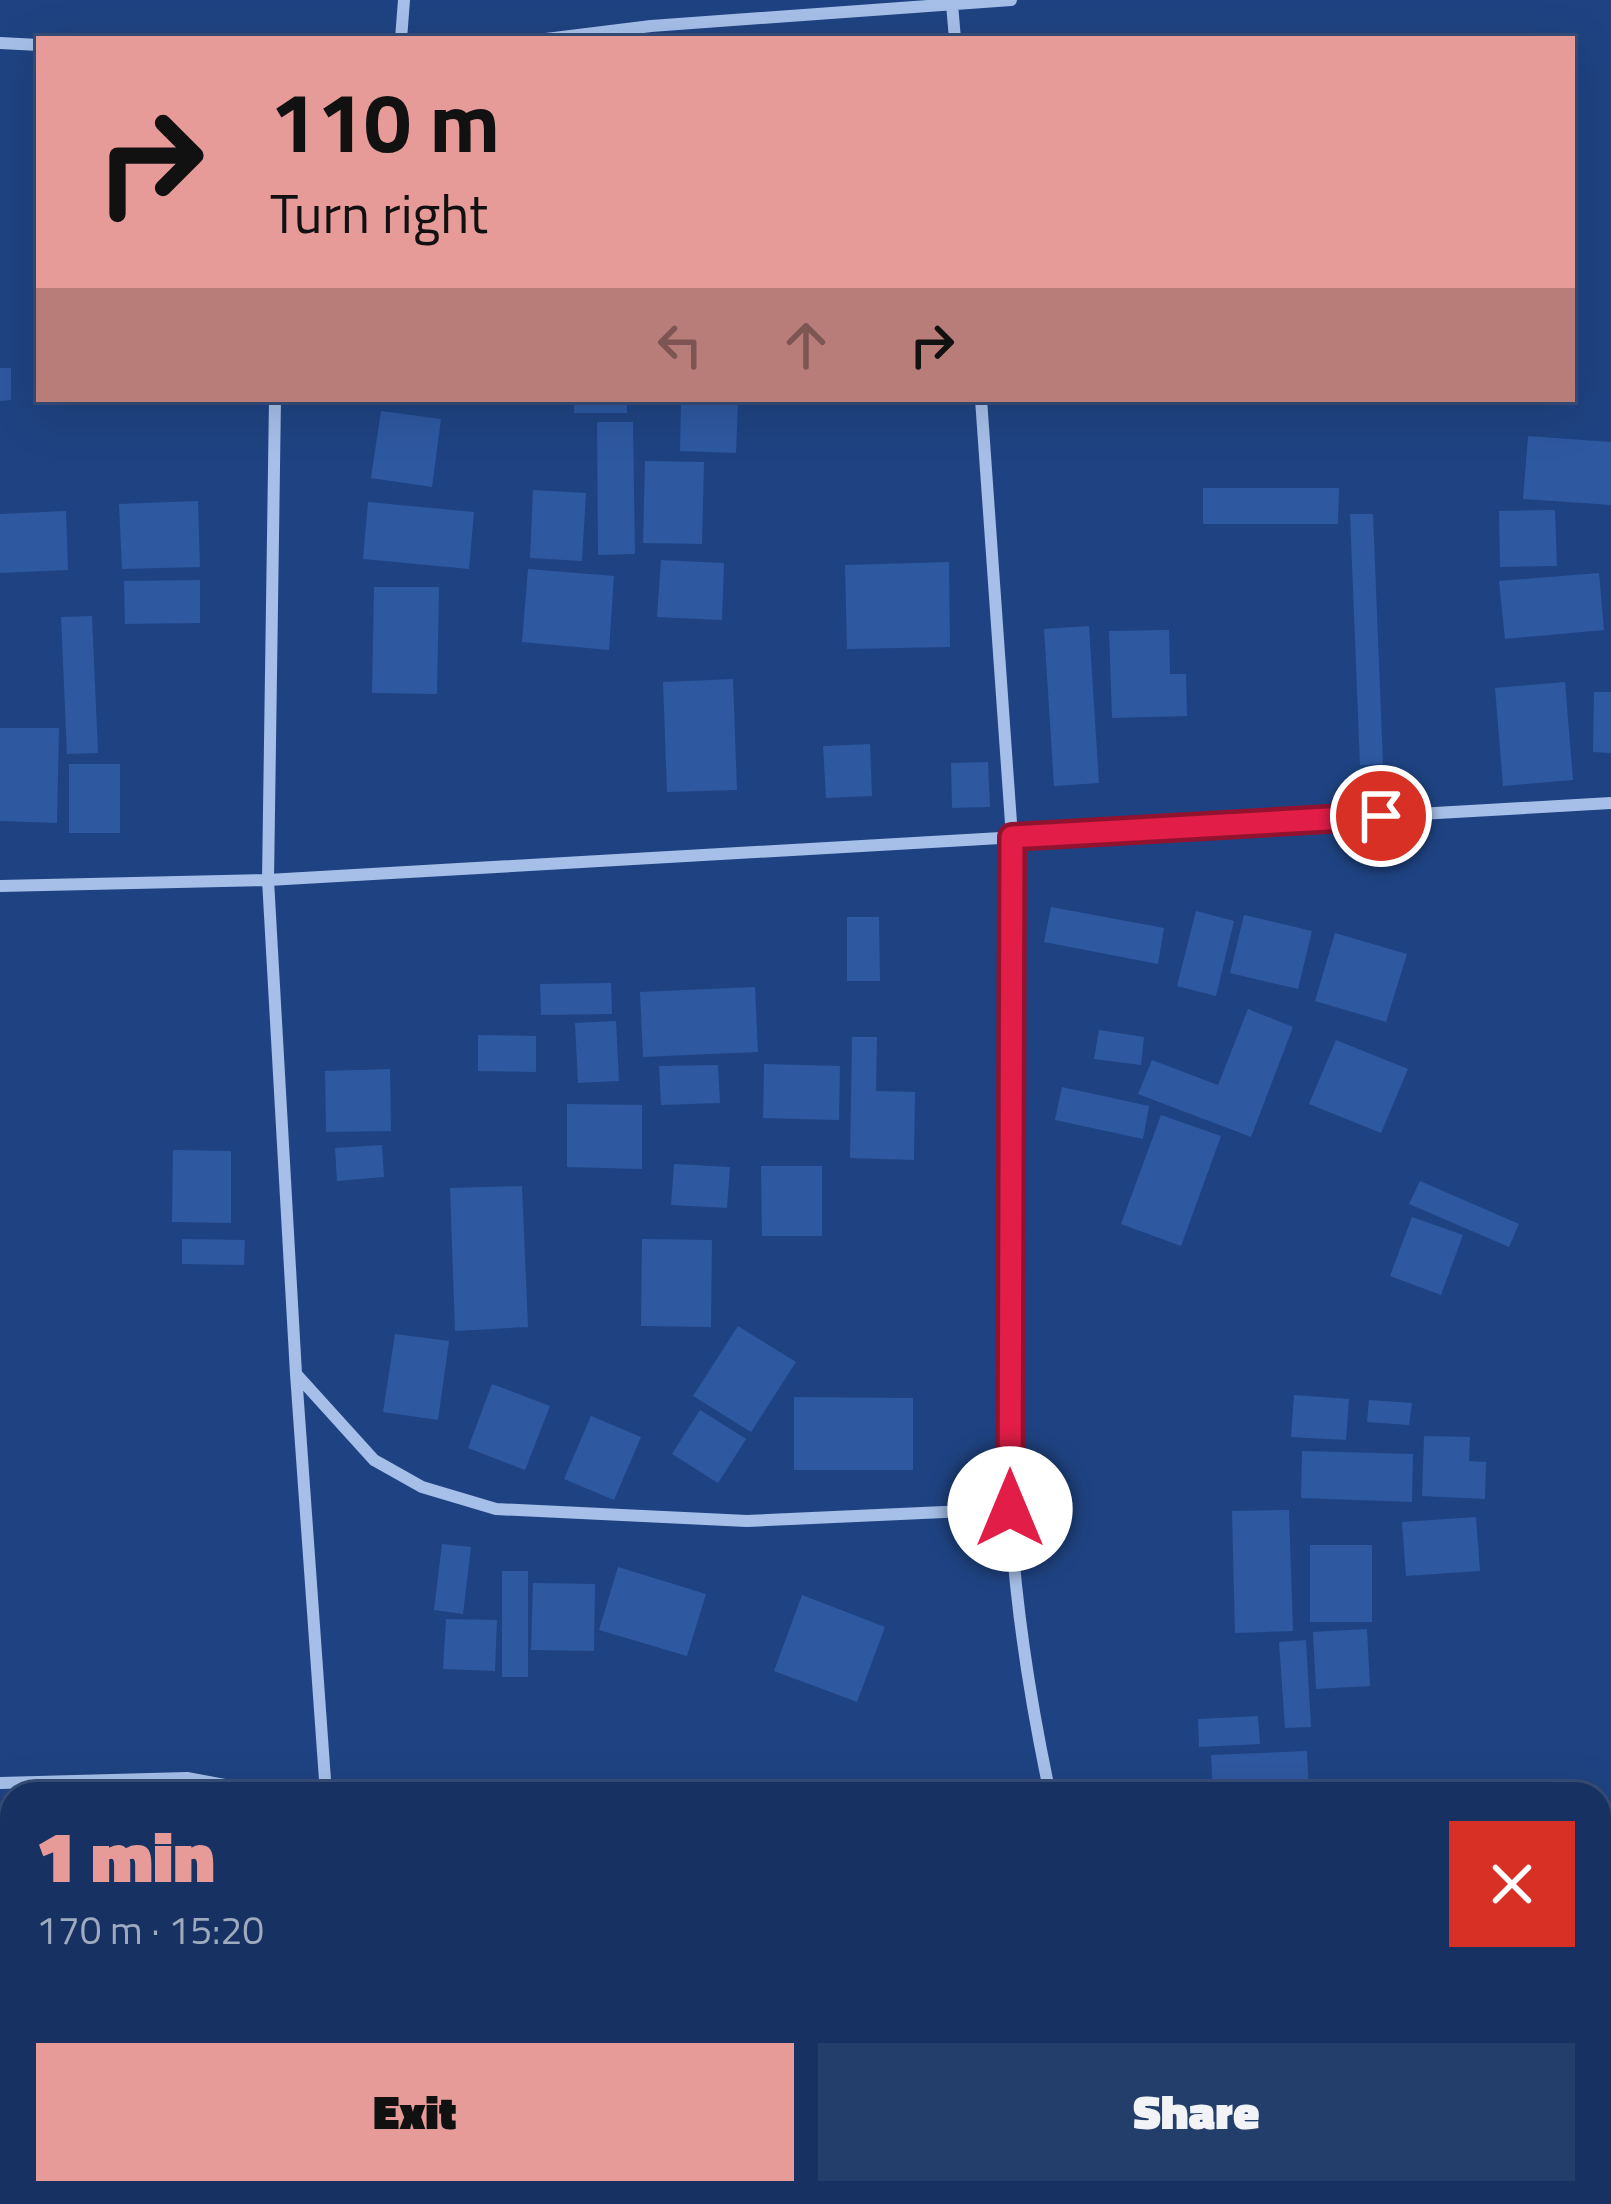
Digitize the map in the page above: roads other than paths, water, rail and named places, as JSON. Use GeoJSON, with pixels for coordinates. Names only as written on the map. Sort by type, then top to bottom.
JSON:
{"type":"FeatureCollection","features":[{"type":"Feature","properties":{"kind":"street"},"geometry":{"type":"LineString","coordinates":[[401,36],[404,0]]}},
{"type":"Feature","properties":{"kind":"street"},"geometry":{"type":"LineString","coordinates":[[570,36],[1011,0]]}},
{"type":"Feature","properties":{"kind":"street"},"geometry":{"type":"LineString","coordinates":[[952,4],[955,36]]}},
{"type":"Feature","properties":{"kind":"street"},"geometry":{"type":"LineString","coordinates":[[0,43],[36,45]]}},
{"type":"Feature","properties":{"kind":"street"},"geometry":{"type":"LineString","coordinates":[[275,402],[268,880],[325,1782]]}},
{"type":"Feature","properties":{"kind":"street"},"geometry":{"type":"LineString","coordinates":[[981,402],[1012,837],[1010,1509],[1013,1569],[1047,1782]]}},
{"type":"Feature","properties":{"kind":"street"},"geometry":{"type":"LineString","coordinates":[[0,886],[268,880],[1611,802]]}},
{"type":"Feature","properties":{"kind":"street"},"geometry":{"type":"LineString","coordinates":[[296,1374],[374,1460],[422,1487],[496,1509],[747,1521],[1010,1509]]}},
{"type":"Feature","properties":{"kind":"street"},"geometry":{"type":"LineString","coordinates":[[37,1782],[187,1778],[209,1782]]}}]}
